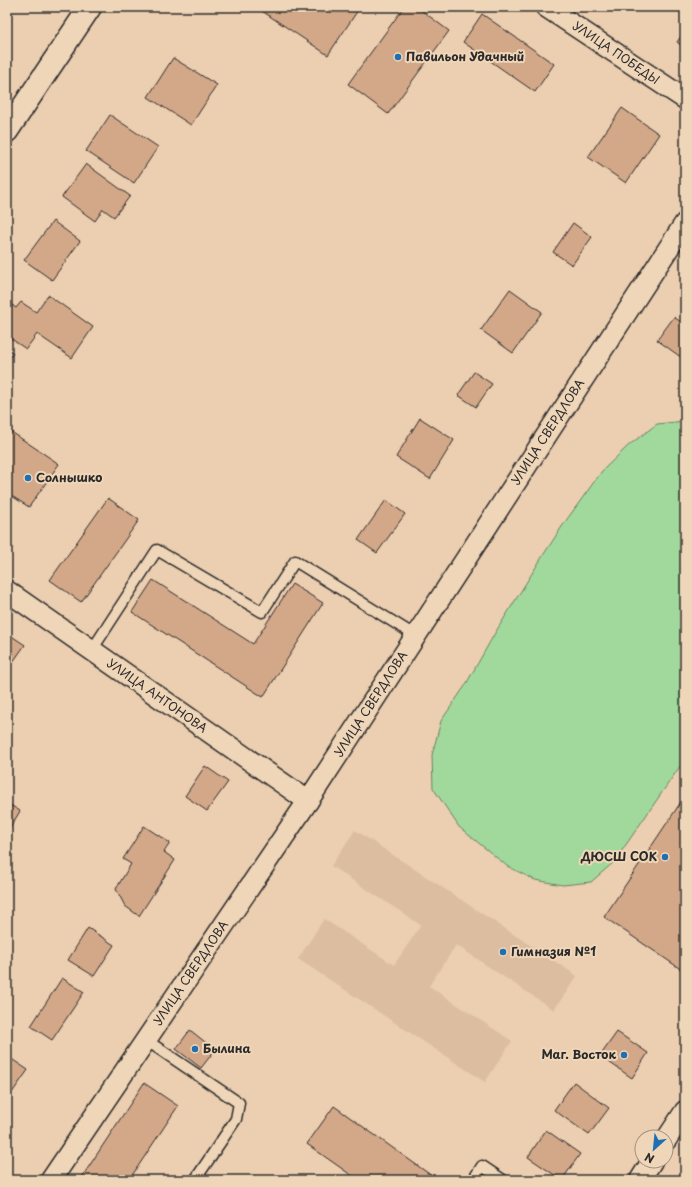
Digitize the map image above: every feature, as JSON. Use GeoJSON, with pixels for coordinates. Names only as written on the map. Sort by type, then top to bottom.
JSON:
{"type":"FeatureCollection","features":[{"type":"Feature","properties":{"kind":"main road"},"geometry":{"type":"LineString","coordinates":[[7,131],[90,7]]}},
{"type":"Feature","properties":{"kind":"street","name":"УЛИЦА ПОБЕДЫ"},"geometry":{"type":"LineString","coordinates":[[546,7],[685,99]]}},
{"type":"Feature","properties":{"kind":"street","name":"УЛИЦА СВЕРДЛОВА"},"geometry":{"type":"LineString","coordinates":[[51,1180],[308,801],[685,223]]}},
{"type":"Feature","properties":{"kind":"street","name":"УЛИЦА АНТОНОВА"},"geometry":{"type":"LineString","coordinates":[[7,590],[308,801]]}},
{"type":"Feature","properties":{"kind":"street"},"geometry":{"type":"LineString","coordinates":[[673,1129],[685,1111]]}},
{"type":"Feature","properties":{"kind":"street"},"geometry":{"type":"LineString","coordinates":[[640,1180],[647,1169]]}},
{"type":"Feature","properties":{"kind":"lane"},"geometry":{"type":"LineString","coordinates":[[92,650],[157,550],[262,612],[295,562],[416,636]]}},
{"type":"Feature","properties":{"kind":"lane"},"geometry":{"type":"LineString","coordinates":[[146,1040],[240,1103],[236,1119],[195,1180]]}},
{"type":"Feature","properties":{"kind":"lane"},"geometry":{"type":"LineString","coordinates":[[472,1180],[482,1166],[503,1180]]}},
{"type":"Feature","properties":{"kind":"shaded area","name":"Гимназия №1"},"geometry":{"type":"Polygon","coordinates":[[[355,830],[577,976],[554,1010],[456,945],[429,986],[512,1041],[485,1082],[298,959],[324,919],[394,965],[421,925],[331,866],[355,830]]]}},
{"type":"Feature","properties":{"kind":"green space"},"geometry":{"type":"Polygon","coordinates":[[[685,421],[685,759],[614,862],[591,882],[563,885],[535,880],[507,866],[459,827],[433,788],[432,755],[441,721],[465,686],[495,633],[544,554],[602,471],[629,445],[657,424],[685,421]]]}},
{"type":"Feature","properties":{"kind":"building"},"geometry":{"type":"Polygon","coordinates":[[[256,7],[360,7],[328,55],[256,7]]]}},
{"type":"Feature","properties":{"kind":"building","name":"Павильон Удачный"},"geometry":{"type":"Polygon","coordinates":[[[404,7],[417,7],[449,31],[388,114],[348,84],[404,7]]]}},
{"type":"Feature","properties":{"kind":"building"},"geometry":{"type":"Polygon","coordinates":[[[482,14],[554,64],[535,92],[463,42],[482,14]]]}},
{"type":"Feature","properties":{"kind":"building"},"geometry":{"type":"Polygon","coordinates":[[[685,31],[685,48],[677,42],[685,31]]]}},
{"type":"Feature","properties":{"kind":"building"},"geometry":{"type":"Polygon","coordinates":[[[173,58],[217,85],[191,125],[148,97],[173,58]]]}},
{"type":"Feature","properties":{"kind":"building"},"geometry":{"type":"Polygon","coordinates":[[[622,108],[659,134],[626,183],[588,157],[622,108]]]}},
{"type":"Feature","properties":{"kind":"building"},"geometry":{"type":"Polygon","coordinates":[[[110,115],[158,147],[134,183],[86,151],[110,115]]]}},
{"type":"Feature","properties":{"kind":"building"},"geometry":{"type":"Polygon","coordinates":[[[86,164],[130,196],[114,217],[103,209],[95,221],[62,197],[86,164]]]}},
{"type":"Feature","properties":{"kind":"building"},"geometry":{"type":"Polygon","coordinates":[[[53,221],[80,241],[52,280],[24,260],[53,221]]]}},
{"type":"Feature","properties":{"kind":"building"},"geometry":{"type":"Polygon","coordinates":[[[573,223],[592,237],[572,265],[553,252],[573,223]]]}},
{"type":"Feature","properties":{"kind":"building"},"geometry":{"type":"Polygon","coordinates":[[[510,289],[542,312],[513,353],[481,330],[510,289]]]}},
{"type":"Feature","properties":{"kind":"building"},"geometry":{"type":"Polygon","coordinates":[[[48,295],[93,327],[72,358],[37,334],[26,349],[7,336],[7,301],[16,308],[21,302],[36,312],[48,295]]]}},
{"type":"Feature","properties":{"kind":"building"},"geometry":{"type":"Polygon","coordinates":[[[674,317],[685,325],[685,360],[657,340],[674,317]]]}},
{"type":"Feature","properties":{"kind":"building"},"geometry":{"type":"Polygon","coordinates":[[[7,349],[13,353],[7,362],[7,349]]]}},
{"type":"Feature","properties":{"kind":"building"},"geometry":{"type":"Polygon","coordinates":[[[474,372],[492,384],[476,407],[458,395],[474,372]]]}},
{"type":"Feature","properties":{"kind":"building"},"geometry":{"type":"Polygon","coordinates":[[[420,418],[454,440],[430,479],[396,457],[420,418]]]}},
{"type":"Feature","properties":{"kind":"building","name":"Солнышко"},"geometry":{"type":"Polygon","coordinates":[[[7,429],[59,464],[29,507],[7,493],[7,429]]]}},
{"type":"Feature","properties":{"kind":"building"},"geometry":{"type":"Polygon","coordinates":[[[108,498],[139,520],[81,602],[50,580],[108,498]]]}},
{"type":"Feature","properties":{"kind":"building"},"geometry":{"type":"Polygon","coordinates":[[[386,500],[405,514],[377,553],[358,540],[386,500]]]}},
{"type":"Feature","properties":{"kind":"building"},"geometry":{"type":"Polygon","coordinates":[[[153,580],[253,644],[292,584],[323,603],[263,697],[132,612],[153,580]]]}},
{"type":"Feature","properties":{"kind":"building"},"geometry":{"type":"Polygon","coordinates":[[[7,633],[25,645],[10,666],[7,663],[7,633]]]}},
{"type":"Feature","properties":{"kind":"building"},"geometry":{"type":"Polygon","coordinates":[[[205,766],[228,782],[207,811],[185,796],[205,766]]]}},
{"type":"Feature","properties":{"kind":"building","name":"ДЮСШ СОК"},"geometry":{"type":"Polygon","coordinates":[[[685,796],[685,972],[604,917],[685,796]]]}},
{"type":"Feature","properties":{"kind":"building"},"geometry":{"type":"Polygon","coordinates":[[[7,803],[20,811],[7,833],[7,803]]]}},
{"type":"Feature","properties":{"kind":"building"},"geometry":{"type":"Polygon","coordinates":[[[144,826],[170,843],[164,852],[175,860],[139,916],[125,906],[116,889],[131,864],[123,859],[144,826]]]}},
{"type":"Feature","properties":{"kind":"building"},"geometry":{"type":"Polygon","coordinates":[[[88,928],[114,945],[94,976],[68,960],[88,928]]]}},
{"type":"Feature","properties":{"kind":"building"},"geometry":{"type":"Polygon","coordinates":[[[62,978],[84,992],[52,1040],[31,1026],[62,978]]]}},
{"type":"Feature","properties":{"kind":"building","name":"Былина"},"geometry":{"type":"Polygon","coordinates":[[[190,1030],[215,1050],[201,1068],[176,1049],[190,1030]]]}},
{"type":"Feature","properties":{"kind":"building","name":"Маг. Восток"},"geometry":{"type":"Polygon","coordinates":[[[617,1032],[648,1053],[632,1078],[600,1056],[617,1032]]]}},
{"type":"Feature","properties":{"kind":"building"},"geometry":{"type":"Polygon","coordinates":[[[7,1056],[28,1070],[9,1097],[7,1096],[7,1056]]]}},
{"type":"Feature","properties":{"kind":"building"},"geometry":{"type":"Polygon","coordinates":[[[574,1082],[609,1108],[589,1135],[554,1110],[574,1082]]]}},
{"type":"Feature","properties":{"kind":"building"},"geometry":{"type":"Polygon","coordinates":[[[144,1083],[178,1106],[129,1180],[80,1180],[144,1083]]]}},
{"type":"Feature","properties":{"kind":"building"},"geometry":{"type":"Polygon","coordinates":[[[334,1106],[432,1176],[429,1180],[358,1180],[307,1144],[334,1106]]]}},
{"type":"Feature","properties":{"kind":"building"},"geometry":{"type":"Polygon","coordinates":[[[546,1130],[580,1154],[562,1180],[528,1157],[546,1130]]]}},
{"type":"Feature","properties":{"kind":"place","name":"Павильон Удачный"},"geometry":{"type":"Point","coordinates":[398,57]}},
{"type":"Feature","properties":{"kind":"place","name":"Солнышко"},"geometry":{"type":"Point","coordinates":[28,478]}},
{"type":"Feature","properties":{"kind":"place","name":"ДЮСШ СОК"},"geometry":{"type":"Point","coordinates":[665,857]}},
{"type":"Feature","properties":{"kind":"place","name":"Гимназия №1"},"geometry":{"type":"Point","coordinates":[503,952]}},
{"type":"Feature","properties":{"kind":"place","name":"Былина"},"geometry":{"type":"Point","coordinates":[195,1049]}},
{"type":"Feature","properties":{"kind":"place","name":"Маг. Восток"},"geometry":{"type":"Point","coordinates":[624,1055]}}]}
